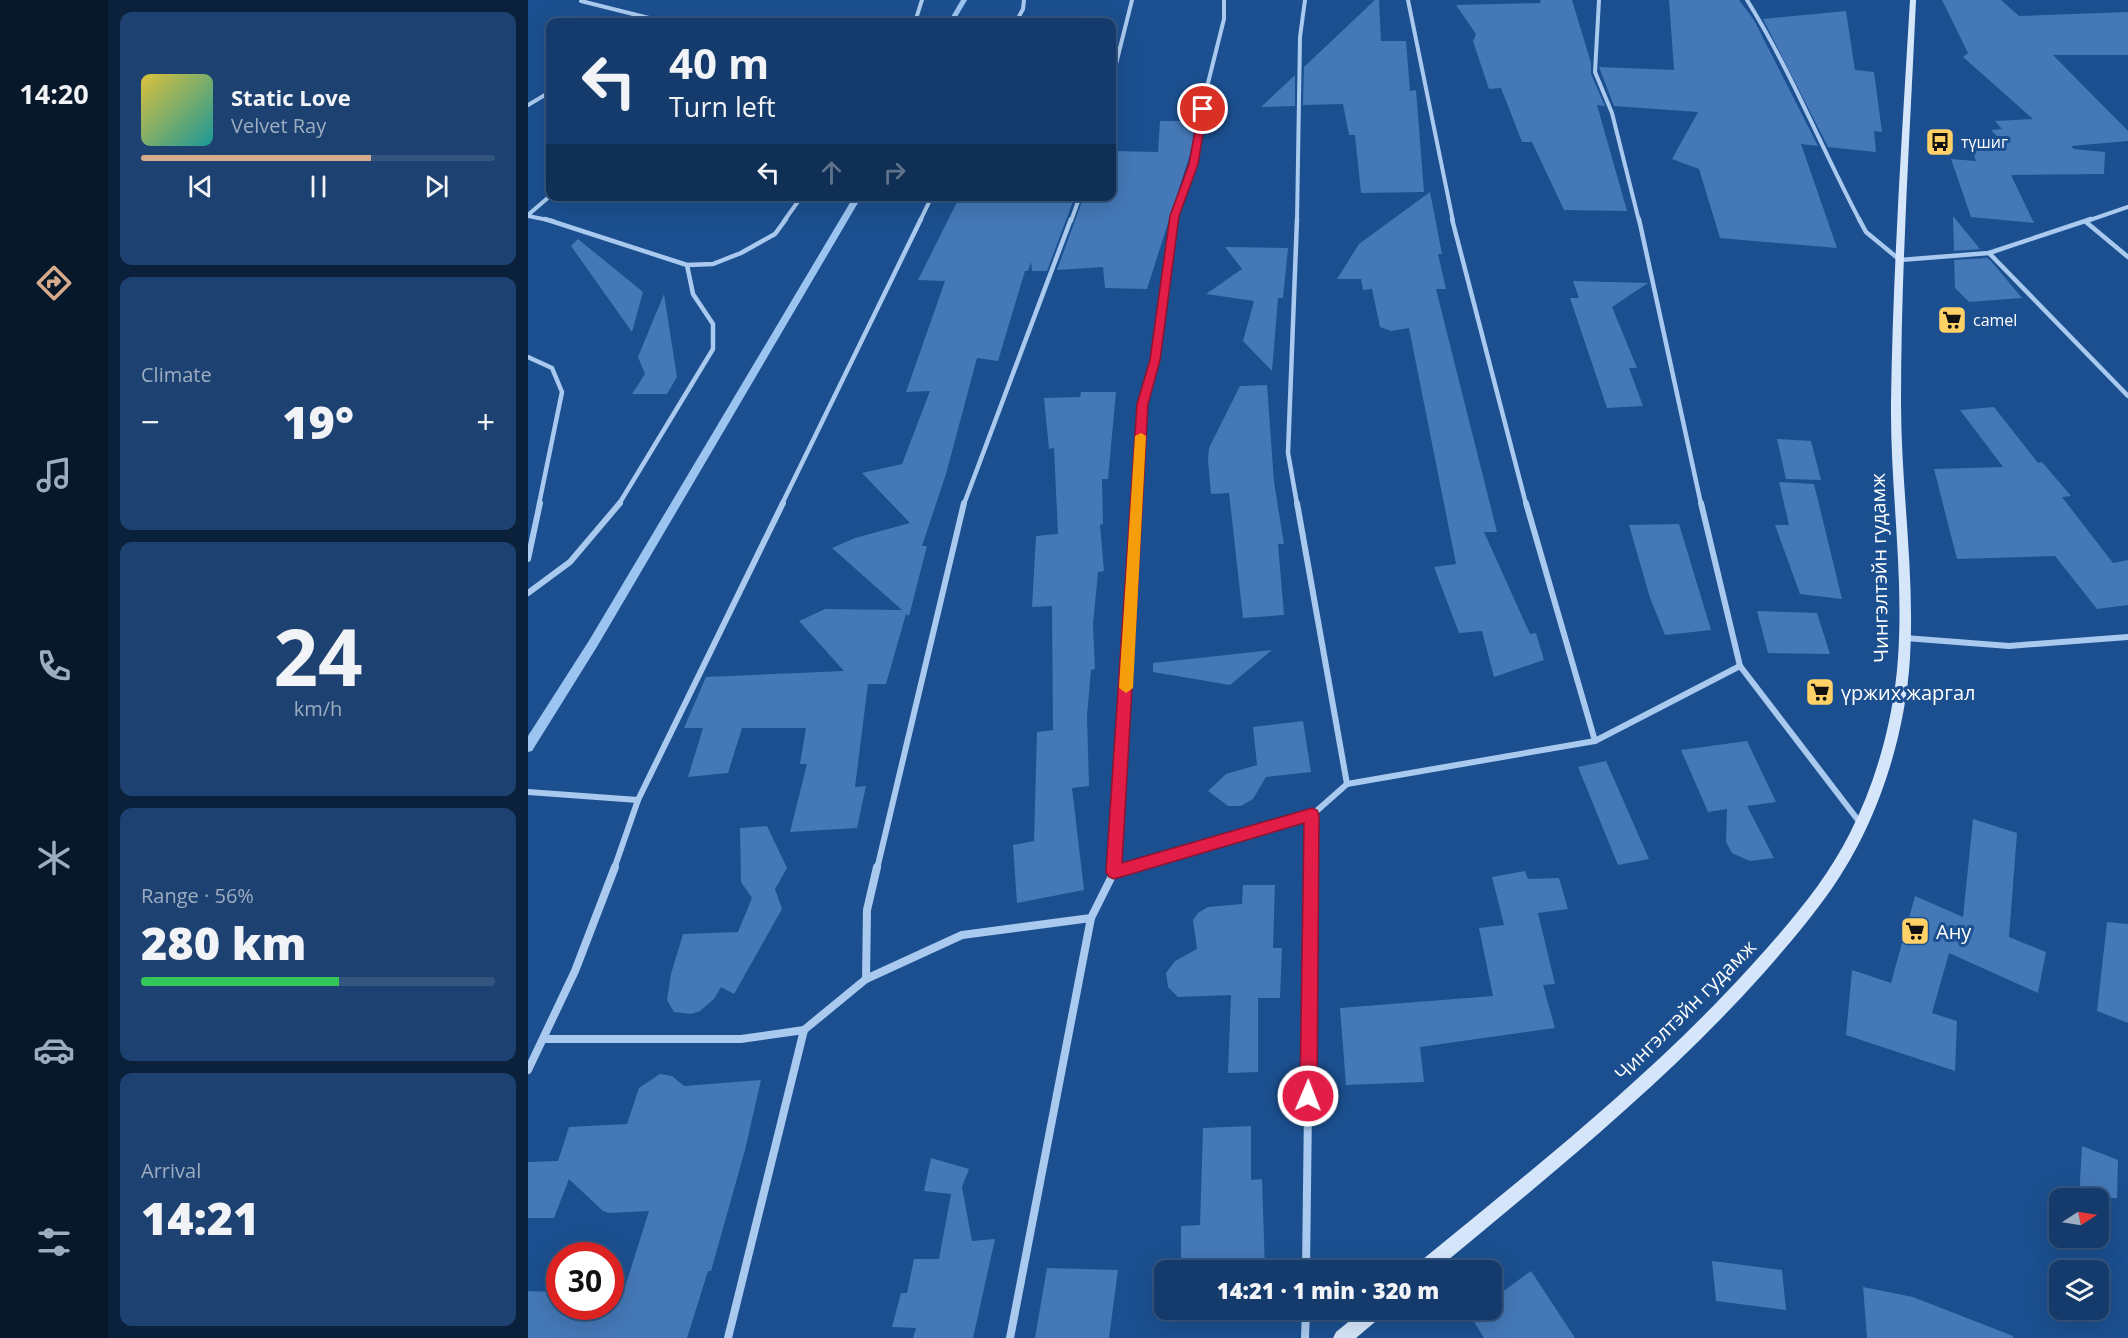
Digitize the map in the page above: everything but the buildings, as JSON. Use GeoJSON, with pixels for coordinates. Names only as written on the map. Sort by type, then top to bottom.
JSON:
{"type":"FeatureCollection","features":[{"type":"Feature","properties":{"kind":"main road","name":"Чингэлтэйн гудамж"},"geometry":{"type":"LineString","coordinates":[[1435,1260],[1613,1110],[1715,1016],[1815,902],[1861,825],[1894,725],[1905,638],[1896,408],[1900,260],[1913,0]]}},
{"type":"Feature","properties":{"kind":"main road"},"geometry":{"type":"LineString","coordinates":[[1342,1338],[1364,1320]]}},
{"type":"Feature","properties":{"kind":"street"},"geometry":{"type":"LineString","coordinates":[[916,18],[922,0]]}},
{"type":"Feature","properties":{"kind":"street"},"geometry":{"type":"LineString","coordinates":[[1018,18],[1023,9],[1023,0]]}},
{"type":"Feature","properties":{"kind":"street"},"geometry":{"type":"LineString","coordinates":[[1116,64],[1132,0]]}},
{"type":"Feature","properties":{"kind":"street"},"geometry":{"type":"LineString","coordinates":[[1010,1338],[1091,918],[1114,872],[1142,404],[1155,360],[1175,216],[1193,164],[1206,90],[1224,19],[1224,0]]}},
{"type":"Feature","properties":{"kind":"street"},"geometry":{"type":"LineString","coordinates":[[1305,0],[1300,36],[1297,233],[1288,453],[1347,784]]}},
{"type":"Feature","properties":{"kind":"street"},"geometry":{"type":"LineString","coordinates":[[1408,0],[1425,101],[1480,340],[1595,741]]}},
{"type":"Feature","properties":{"kind":"street"},"geometry":{"type":"LineString","coordinates":[[1599,0],[1595,72],[1612,112],[1646,248],[1702,509],[1740,666],[1861,825]]}},
{"type":"Feature","properties":{"kind":"street"},"geometry":{"type":"LineString","coordinates":[[1747,0],[1779,52],[1828,160],[1866,232],[1900,260],[1989,253],[2128,207]]}},
{"type":"Feature","properties":{"kind":"street"},"geometry":{"type":"LineString","coordinates":[[581,1],[649,18]]}},
{"type":"Feature","properties":{"kind":"street"},"geometry":{"type":"LineString","coordinates":[[528,105],[546,94]]}},
{"type":"Feature","properties":{"kind":"street"},"geometry":{"type":"LineString","coordinates":[[528,216],[546,200]]}},
{"type":"Feature","properties":{"kind":"street"},"geometry":{"type":"LineString","coordinates":[[528,216],[555,221],[687,265],[713,264],[741,253],[775,234],[798,201]]}},
{"type":"Feature","properties":{"kind":"street"},"geometry":{"type":"LineString","coordinates":[[528,1070],[545,1039],[607,889],[638,800],[930,201]]}},
{"type":"Feature","properties":{"kind":"street"},"geometry":{"type":"LineString","coordinates":[[866,979],[867,910],[961,511],[1078,201]]}},
{"type":"Feature","properties":{"kind":"street"},"geometry":{"type":"LineString","coordinates":[[2086,222],[2128,257]]}},
{"type":"Feature","properties":{"kind":"street"},"geometry":{"type":"LineString","coordinates":[[1989,253],[2128,396]]}},
{"type":"Feature","properties":{"kind":"street"},"geometry":{"type":"LineString","coordinates":[[528,593],[570,562],[618,505],[713,350],[717,336],[714,322],[693,294],[687,265]]}},
{"type":"Feature","properties":{"kind":"street"},"geometry":{"type":"LineString","coordinates":[[528,357],[548,365],[558,374],[562,392],[528,558]]}},
{"type":"Feature","properties":{"kind":"street"},"geometry":{"type":"LineString","coordinates":[[1905,638],[2009,646],[2128,637]]}},
{"type":"Feature","properties":{"kind":"street"},"geometry":{"type":"LineString","coordinates":[[1114,872],[1312,815],[1347,784],[1595,741],[1740,666]]}},
{"type":"Feature","properties":{"kind":"street"},"geometry":{"type":"LineString","coordinates":[[528,792],[638,800]]}},
{"type":"Feature","properties":{"kind":"street"},"geometry":{"type":"LineString","coordinates":[[1306,1260],[1312,815]]}},
{"type":"Feature","properties":{"kind":"street"},"geometry":{"type":"LineString","coordinates":[[545,1039],[741,1040],[804,1030],[866,979],[962,934],[1091,918]]}},
{"type":"Feature","properties":{"kind":"street"},"geometry":{"type":"LineString","coordinates":[[728,1338],[804,1030]]}},
{"type":"Feature","properties":{"kind":"street"},"geometry":{"type":"LineString","coordinates":[[1305,1338],[1306,1320]]}},
{"type":"Feature","properties":{"kind":"waterway"},"geometry":{"type":"LineString","coordinates":[[953,18],[964,0]]}},
{"type":"Feature","properties":{"kind":"waterway"},"geometry":{"type":"LineString","coordinates":[[528,747],[594,642],[855,201]]}},
{"type":"Feature","properties":{"kind":"slow traffic"},"geometry":{"type":"LineString","coordinates":[[1126,688],[1141,436]]}},
{"type":"Feature","properties":{"kind":"place","name":"түшиг"},"geometry":{"type":"Point","coordinates":[1940,142]}},
{"type":"Feature","properties":{"kind":"place","name":"camel"},"geometry":{"type":"Point","coordinates":[1952,320]}},
{"type":"Feature","properties":{"kind":"place","name":"үржих жаргал"},"geometry":{"type":"Point","coordinates":[1820,692]}},
{"type":"Feature","properties":{"kind":"place","name":"Ану"},"geometry":{"type":"Point","coordinates":[1915,931]}},
{"type":"Feature","properties":{"kind":"route"},"geometry":{"type":"LineString","coordinates":[[1203,109],[1193,164],[1175,216],[1155,360],[1142,404],[1114,872],[1312,815],[1308,1096]]}}]}
